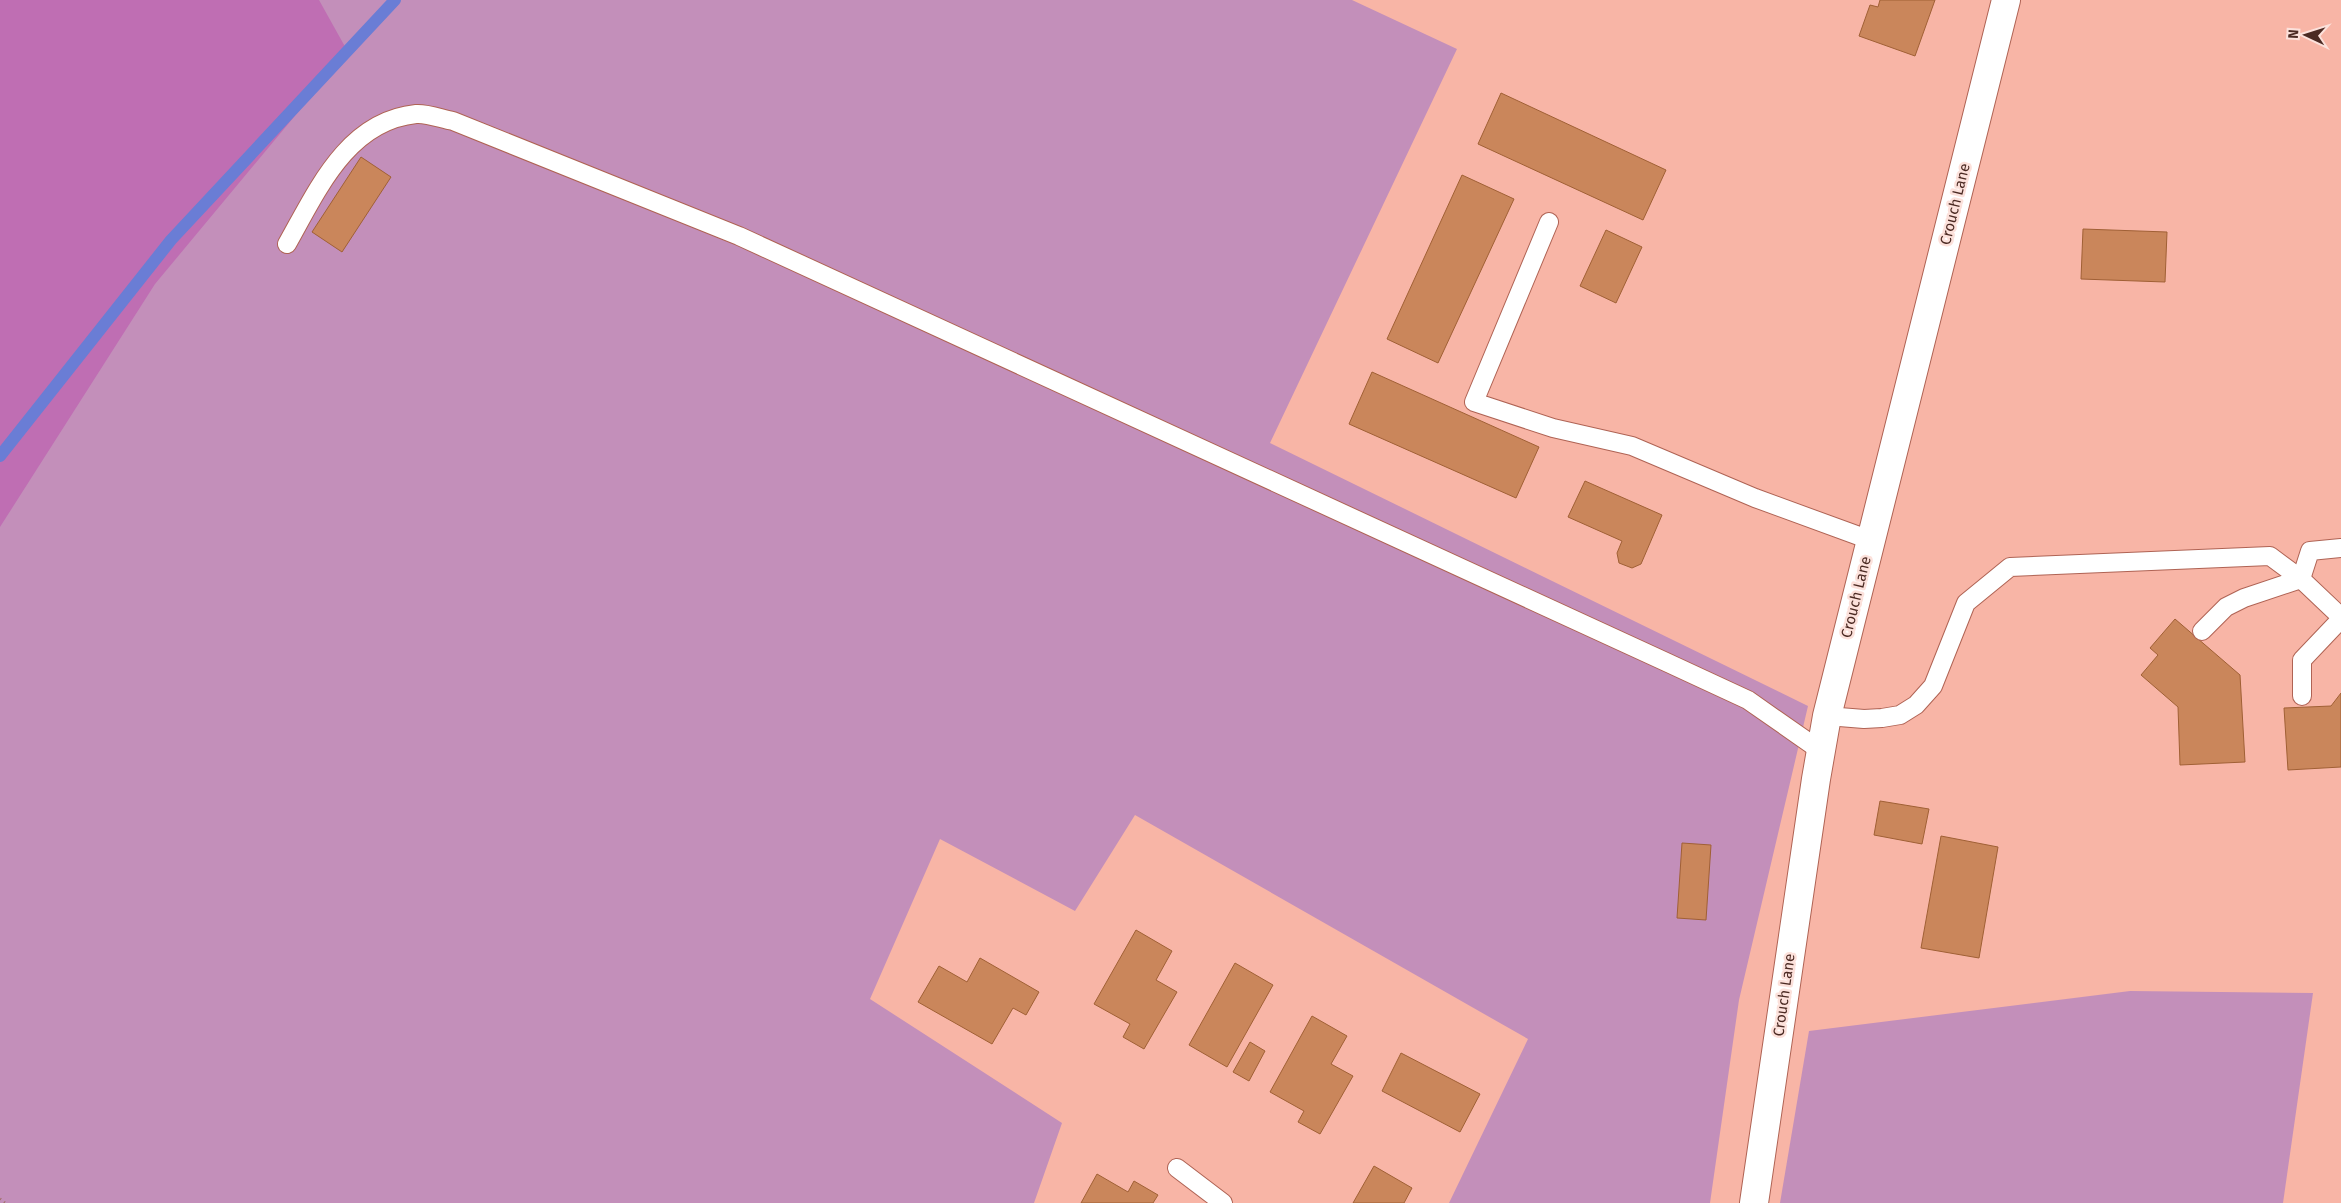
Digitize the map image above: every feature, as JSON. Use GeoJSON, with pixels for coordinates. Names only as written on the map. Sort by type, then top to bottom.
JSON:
{"type":"FeatureCollection","features":[{"type":"Feature","properties":{"kind":"street","name":"Crouch Lane"},"geometry":{"type":"LineString","coordinates":[[1754,1203],[1827,716],[2006,0]]}},
{"type":"Feature","properties":{"kind":"lane"},"geometry":{"type":"LineString","coordinates":[[287,244],[328,172],[360,136],[388,120],[418,113],[453,121],[739,236],[1666,662],[1748,700],[1821,751]]}},
{"type":"Feature","properties":{"kind":"lane"},"geometry":{"type":"LineString","coordinates":[[1549,222],[1474,402],[1553,428],[1632,446],[1754,498],[1870,540]]}},
{"type":"Feature","properties":{"kind":"lane"},"geometry":{"type":"LineString","coordinates":[[2301,579],[2310,551],[2341,548]]}},
{"type":"Feature","properties":{"kind":"lane"},"geometry":{"type":"LineString","coordinates":[[1827,716],[1864,720],[1882,718],[1900,714],[1916,705],[1933,686],[1966,603],[2010,567],[2270,556],[2301,579],[2341,618],[2302,660],[2302,696]]}},
{"type":"Feature","properties":{"kind":"lane"},"geometry":{"type":"LineString","coordinates":[[2202,631],[2226,607],[2244,598],[2301,579]]}},
{"type":"Feature","properties":{"kind":"lane"},"geometry":{"type":"LineString","coordinates":[[1177,1168],[1223,1203]]}},
{"type":"Feature","properties":{"kind":"path"},"geometry":{"type":"LineString","coordinates":[[0,1199],[5,1203]]}},
{"type":"Feature","properties":{"kind":"shaded area"},"geometry":{"type":"Polygon","coordinates":[[[0,0],[1352,0],[1457,49],[1270,443],[1808,706],[1739,1000],[1710,1203],[1449,1203],[1528,1039],[1135,815],[1075,911],[940,839],[870,999],[1062,1123],[1034,1203],[0,1203],[0,0]]]}},
{"type":"Feature","properties":{"kind":"shaded area"},"geometry":{"type":"Polygon","coordinates":[[[0,0],[319,0],[348,52],[155,284],[0,527],[0,0]]]}},
{"type":"Feature","properties":{"kind":"shaded area"},"geometry":{"type":"Polygon","coordinates":[[[2130,991],[2313,993],[2283,1203],[1780,1203],[1809,1031],[2130,991]]]}},
{"type":"Feature","properties":{"kind":"building"},"geometry":{"type":"Polygon","coordinates":[[[1880,0],[1935,0],[1915,56],[1859,36],[1870,5],[1878,7],[1880,0]]]}},
{"type":"Feature","properties":{"kind":"building"},"geometry":{"type":"Polygon","coordinates":[[[1501,93],[1666,170],[1643,220],[1478,144],[1501,93]]]}},
{"type":"Feature","properties":{"kind":"building"},"geometry":{"type":"Polygon","coordinates":[[[361,157],[391,177],[342,252],[312,232],[361,157]]]}},
{"type":"Feature","properties":{"kind":"building"},"geometry":{"type":"Polygon","coordinates":[[[1462,175],[1514,199],[1438,363],[1387,339],[1462,175]]]}},
{"type":"Feature","properties":{"kind":"building"},"geometry":{"type":"Polygon","coordinates":[[[2083,229],[2167,232],[2165,282],[2081,279],[2083,229]]]}},
{"type":"Feature","properties":{"kind":"building"},"geometry":{"type":"Polygon","coordinates":[[[1606,230],[1642,247],[1616,303],[1580,286],[1606,230]]]}},
{"type":"Feature","properties":{"kind":"building"},"geometry":{"type":"Polygon","coordinates":[[[1372,372],[1539,447],[1516,498],[1349,424],[1372,372]]]}},
{"type":"Feature","properties":{"kind":"building"},"geometry":{"type":"Polygon","coordinates":[[[1585,481],[1662,515],[1641,564],[1632,568],[1619,563],[1617,553],[1622,541],[1568,517],[1585,481]]]}},
{"type":"Feature","properties":{"kind":"building"},"geometry":{"type":"Polygon","coordinates":[[[2175,619],[2240,675],[2245,762],[2180,765],[2178,707],[2141,675],[2158,655],[2150,648],[2175,619]]]}},
{"type":"Feature","properties":{"kind":"building"},"geometry":{"type":"Polygon","coordinates":[[[2341,693],[2341,767],[2288,770],[2284,708],[2331,706],[2341,693]]]}},
{"type":"Feature","properties":{"kind":"building"},"geometry":{"type":"Polygon","coordinates":[[[1880,801],[1929,809],[1922,844],[1874,835],[1880,801]]]}},
{"type":"Feature","properties":{"kind":"building"},"geometry":{"type":"Polygon","coordinates":[[[1941,836],[1998,847],[1979,958],[1921,948],[1941,836]]]}},
{"type":"Feature","properties":{"kind":"building"},"geometry":{"type":"Polygon","coordinates":[[[1682,843],[1711,845],[1706,920],[1677,918],[1682,843]]]}},
{"type":"Feature","properties":{"kind":"building"},"geometry":{"type":"Polygon","coordinates":[[[1136,930],[1172,951],[1156,980],[1177,992],[1144,1049],[1123,1037],[1130,1024],[1094,1004],[1136,930]]]}},
{"type":"Feature","properties":{"kind":"building"},"geometry":{"type":"Polygon","coordinates":[[[980,958],[1039,992],[1026,1015],[1013,1008],[992,1044],[918,1002],[939,966],[967,982],[980,958]]]}},
{"type":"Feature","properties":{"kind":"building"},"geometry":{"type":"Polygon","coordinates":[[[1235,963],[1273,985],[1227,1067],[1189,1045],[1235,963]]]}},
{"type":"Feature","properties":{"kind":"building"},"geometry":{"type":"Polygon","coordinates":[[[1312,1016],[1347,1036],[1331,1064],[1353,1076],[1320,1134],[1298,1122],[1304,1111],[1270,1092],[1312,1016]]]}},
{"type":"Feature","properties":{"kind":"building"},"geometry":{"type":"Polygon","coordinates":[[[1250,1042],[1265,1051],[1249,1081],[1233,1072],[1250,1042]]]}},
{"type":"Feature","properties":{"kind":"building"},"geometry":{"type":"Polygon","coordinates":[[[1401,1053],[1480,1094],[1460,1132],[1382,1091],[1401,1053]]]}},
{"type":"Feature","properties":{"kind":"building"},"geometry":{"type":"Polygon","coordinates":[[[1374,1166],[1412,1188],[1404,1203],[1353,1203],[1374,1166]]]}},
{"type":"Feature","properties":{"kind":"building"},"geometry":{"type":"Polygon","coordinates":[[[1097,1174],[1128,1192],[1134,1181],[1158,1195],[1153,1203],[1081,1203],[1097,1174]]]}},
{"type":"Feature","properties":{"kind":"waterway"},"geometry":{"type":"LineString","coordinates":[[0,456],[171,240],[395,0]]}}]}
